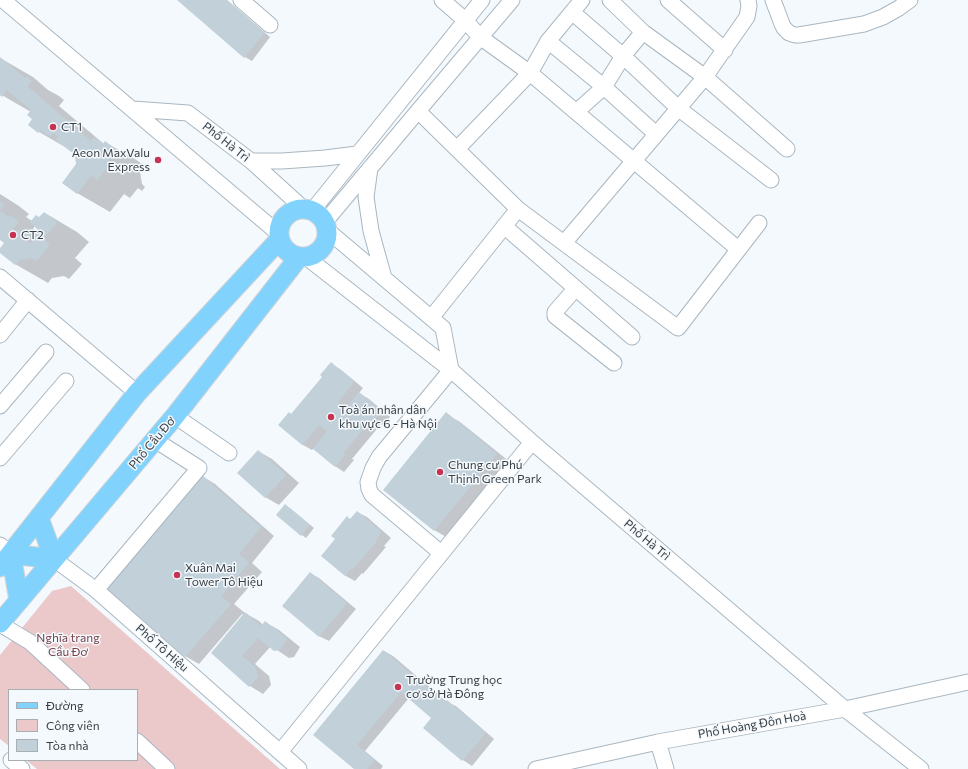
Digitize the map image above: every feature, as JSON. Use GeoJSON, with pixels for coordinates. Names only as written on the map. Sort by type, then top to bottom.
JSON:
{"type":"FeatureCollection","features":[{"type":"Feature","properties":{"kind":"main road"},"geometry":{"type":"LineString","coordinates":[[296,210],[317,218],[326,238],[320,251],[313,255],[302,257],[292,255],[286,251],[282,246],[279,236],[279,226],[288,213],[296,210]]}},
{"type":"Feature","properties":{"kind":"main road"},"geometry":{"type":"LineString","coordinates":[[19,601],[4,555],[39,518],[137,393],[279,236]]}},
{"type":"Feature","properties":{"kind":"main road","name":"Phố Cầu Đơ"},"geometry":{"type":"LineString","coordinates":[[0,624],[175,416],[302,257]]}},
{"type":"Feature","properties":{"kind":"main road"},"geometry":{"type":"LineString","coordinates":[[39,518],[54,559]]}},
{"type":"Feature","properties":{"kind":"main road","name":"Phố Tô Hiệu"},"geometry":{"type":"LineString","coordinates":[[4,555],[54,559]]}},
{"type":"Feature","properties":{"kind":"street"},"geometry":{"type":"LineString","coordinates":[[241,0],[270,25]]}},
{"type":"Feature","properties":{"kind":"street"},"geometry":{"type":"LineString","coordinates":[[442,0],[466,20],[480,37],[530,74],[738,249]]}},
{"type":"Feature","properties":{"kind":"street"},"geometry":{"type":"LineString","coordinates":[[317,218],[357,154],[482,0]]}},
{"type":"Feature","properties":{"kind":"street"},"geometry":{"type":"LineString","coordinates":[[317,218],[370,167],[512,0]]}},
{"type":"Feature","properties":{"kind":"street"},"geometry":{"type":"LineString","coordinates":[[457,149],[530,74],[548,41],[582,0]]}},
{"type":"Feature","properties":{"kind":"street"},"geometry":{"type":"LineString","coordinates":[[610,0],[643,32],[705,77],[787,149]]}},
{"type":"Feature","properties":{"kind":"street"},"geometry":{"type":"LineString","coordinates":[[669,0],[725,50]]}},
{"type":"Feature","properties":{"kind":"street"},"geometry":{"type":"LineString","coordinates":[[564,243],[705,77],[747,17],[749,6],[748,0]]}},
{"type":"Feature","properties":{"kind":"street"},"geometry":{"type":"LineString","coordinates":[[773,0],[784,28],[789,33],[799,35],[864,24],[883,17],[910,0]]}},
{"type":"Feature","properties":{"kind":"street"},"geometry":{"type":"LineString","coordinates":[[12,3],[279,236]]}},
{"type":"Feature","properties":{"kind":"street"},"geometry":{"type":"LineString","coordinates":[[572,12],[623,56],[678,108],[771,180]]}},
{"type":"Feature","properties":{"kind":"street"},"geometry":{"type":"LineString","coordinates":[[576,112],[604,88],[623,56],[643,32]]}},
{"type":"Feature","properties":{"kind":"street"},"geometry":{"type":"LineString","coordinates":[[548,41],[656,134]]}},
{"type":"Feature","properties":{"kind":"street","name":"Phố Hà Trì"},"geometry":{"type":"LineString","coordinates":[[133,109],[188,113],[251,161],[443,328],[451,370]]}},
{"type":"Feature","properties":{"kind":"street"},"geometry":{"type":"LineString","coordinates":[[418,110],[518,209],[678,328],[759,223]]}},
{"type":"Feature","properties":{"kind":"street"},"geometry":{"type":"LineString","coordinates":[[251,161],[282,161],[357,154]]}},
{"type":"Feature","properties":{"kind":"street"},"geometry":{"type":"LineString","coordinates":[[370,167],[366,197],[371,231],[384,278]]}},
{"type":"Feature","properties":{"kind":"street"},"geometry":{"type":"LineString","coordinates":[[431,318],[518,209]]}},
{"type":"Feature","properties":{"kind":"street"},"geometry":{"type":"LineString","coordinates":[[504,226],[632,337]]}},
{"type":"Feature","properties":{"kind":"street","name":"Phố Hà Trì"},"geometry":{"type":"LineString","coordinates":[[302,257],[451,370],[532,442],[845,709],[921,769]]}},
{"type":"Feature","properties":{"kind":"street"},"geometry":{"type":"LineString","coordinates":[[0,277],[137,393]]}},
{"type":"Feature","properties":{"kind":"street"},"geometry":{"type":"LineString","coordinates":[[575,289],[555,312],[555,316],[614,363]]}},
{"type":"Feature","properties":{"kind":"street"},"geometry":{"type":"LineString","coordinates":[[0,335],[28,300]]}},
{"type":"Feature","properties":{"kind":"street"},"geometry":{"type":"LineString","coordinates":[[0,406],[46,352]]}},
{"type":"Feature","properties":{"kind":"street"},"geometry":{"type":"LineString","coordinates":[[441,553],[372,495],[369,490],[368,482],[379,457],[451,370]]}},
{"type":"Feature","properties":{"kind":"street"},"geometry":{"type":"LineString","coordinates":[[0,458],[66,381]]}},
{"type":"Feature","properties":{"kind":"street"},"geometry":{"type":"LineString","coordinates":[[175,416],[229,453]]}},
{"type":"Feature","properties":{"kind":"street"},"geometry":{"type":"LineString","coordinates":[[96,590],[199,468],[155,440]]}},
{"type":"Feature","properties":{"kind":"street"},"geometry":{"type":"LineString","coordinates":[[280,752],[532,442]]}},
{"type":"Feature","properties":{"kind":"street","name":"Phố Tô Hiệu"},"geometry":{"type":"LineString","coordinates":[[54,559],[96,590],[299,769]]}},
{"type":"Feature","properties":{"kind":"street"},"geometry":{"type":"LineString","coordinates":[[0,624],[30,642],[81,689]]}},
{"type":"Feature","properties":{"kind":"street","name":"Phố Hoàng Đôn Hoà"},"geometry":{"type":"LineString","coordinates":[[536,769],[658,742],[845,709],[968,682]]}},
{"type":"Feature","properties":{"kind":"street"},"geometry":{"type":"LineString","coordinates":[[138,742],[167,769]]}},
{"type":"Feature","properties":{"kind":"street"},"geometry":{"type":"LineString","coordinates":[[658,742],[666,769]]}},
{"type":"Feature","properties":{"kind":"street"},"geometry":{"type":"LineString","coordinates":[[0,751],[8,757]]}},
{"type":"Feature","properties":{"kind":"street"},"geometry":{"type":"LineString","coordinates":[[12,761],[22,769]]}},
{"type":"Feature","properties":{"kind":"green space","name":"Nghĩa trang Cầu Đơ"},"geometry":{"type":"Polygon","coordinates":[[[71,586],[280,769],[37,769],[27,761],[138,761],[138,689],[8,689],[8,745],[0,739],[0,655],[52,591],[71,586]]]}},
{"type":"Feature","properties":{"kind":"building"},"geometry":{"type":"Polygon","coordinates":[[[177,0],[226,0],[264,33],[244,58],[177,0]]]}},
{"type":"Feature","properties":{"kind":"building","name":"CT1"},"geometry":{"type":"Polygon","coordinates":[[[0,57],[25,78],[26,76],[32,81],[27,86],[91,141],[94,137],[103,144],[105,141],[113,147],[108,153],[109,164],[113,167],[109,173],[105,170],[97,180],[91,175],[77,194],[62,183],[76,164],[75,155],[56,140],[58,137],[53,133],[50,137],[41,130],[38,133],[28,125],[32,119],[27,115],[31,110],[7,90],[2,97],[0,95],[0,57]]]}},
{"type":"Feature","properties":{"kind":"building","name":"CT2"},"geometry":{"type":"Polygon","coordinates":[[[0,202],[4,205],[0,210],[0,202]]]}},
{"type":"Feature","properties":{"kind":"building","name":"CT2"},"geometry":{"type":"Polygon","coordinates":[[[0,211],[8,217],[10,215],[19,222],[12,230],[26,230],[27,241],[30,244],[40,232],[30,222],[36,215],[39,217],[44,212],[57,223],[43,239],[50,245],[36,261],[32,258],[20,260],[15,265],[0,253],[0,248],[4,243],[0,240],[0,211]]]}},
{"type":"Feature","properties":{"kind":"building","name":"Toà án nhân dân khu vực 6 - Hà Nội"},"geometry":{"type":"Polygon","coordinates":[[[331,362],[354,382],[338,402],[346,408],[359,392],[382,411],[373,421],[371,420],[343,453],[345,455],[335,467],[313,449],[327,431],[319,425],[302,445],[278,425],[289,412],[291,414],[322,377],[320,375],[331,362]]]}},
{"type":"Feature","properties":{"kind":"building","name":"Chung cư Phú Thịnh Green Park"},"geometry":{"type":"Polygon","coordinates":[[[446,412],[497,454],[434,531],[383,490],[446,412]]]}},
{"type":"Feature","properties":{"kind":"building"},"geometry":{"type":"Polygon","coordinates":[[[258,450],[286,475],[265,498],[237,473],[258,450]]]}},
{"type":"Feature","properties":{"kind":"building","name":"Xuân Mai Tower Tô Hiệu"},"geometry":{"type":"Polygon","coordinates":[[[202,475],[261,527],[239,554],[249,563],[221,596],[231,604],[185,657],[105,587],[202,475]]]}},
{"type":"Feature","properties":{"kind":"building"},"geometry":{"type":"Polygon","coordinates":[[[285,504],[310,525],[301,536],[276,515],[285,504]]]}},
{"type":"Feature","properties":{"kind":"building"},"geometry":{"type":"Polygon","coordinates":[[[357,511],[382,532],[376,540],[377,541],[345,576],[321,556],[335,539],[331,536],[347,516],[350,519],[357,511]]]}},
{"type":"Feature","properties":{"kind":"building"},"geometry":{"type":"Polygon","coordinates":[[[310,572],[347,603],[319,637],[282,606],[310,572]]]}},
{"type":"Feature","properties":{"kind":"building"},"geometry":{"type":"Polygon","coordinates":[[[245,612],[261,626],[265,621],[287,639],[280,650],[274,651],[258,638],[242,656],[255,667],[258,677],[249,687],[211,653],[245,612]]]}},
{"type":"Feature","properties":{"kind":"building"},"geometry":{"type":"Polygon","coordinates":[[[383,650],[445,702],[447,700],[486,733],[462,761],[423,728],[431,718],[401,692],[357,745],[375,760],[367,769],[354,769],[313,735],[383,650]]]}},
{"type":"Feature","properties":{"kind":"place","name":"CT1"},"geometry":{"type":"Point","coordinates":[53,127]}},
{"type":"Feature","properties":{"kind":"place","name":"Aeon MaxValu Express"},"geometry":{"type":"Point","coordinates":[158,160]}},
{"type":"Feature","properties":{"kind":"place","name":"CT2"},"geometry":{"type":"Point","coordinates":[13,235]}},
{"type":"Feature","properties":{"kind":"place","name":"Toà án nhân dân khu vực 6 - Hà Nội"},"geometry":{"type":"Point","coordinates":[331,417]}},
{"type":"Feature","properties":{"kind":"place","name":"Chung cư Phú Thịnh Green Park"},"geometry":{"type":"Point","coordinates":[440,472]}},
{"type":"Feature","properties":{"kind":"place","name":"Xuân Mai Tower Tô Hiệu"},"geometry":{"type":"Point","coordinates":[177,575]}},
{"type":"Feature","properties":{"kind":"place","name":"Trường Trung học cơ sở Hà Đông"},"geometry":{"type":"Point","coordinates":[398,687]}}]}
